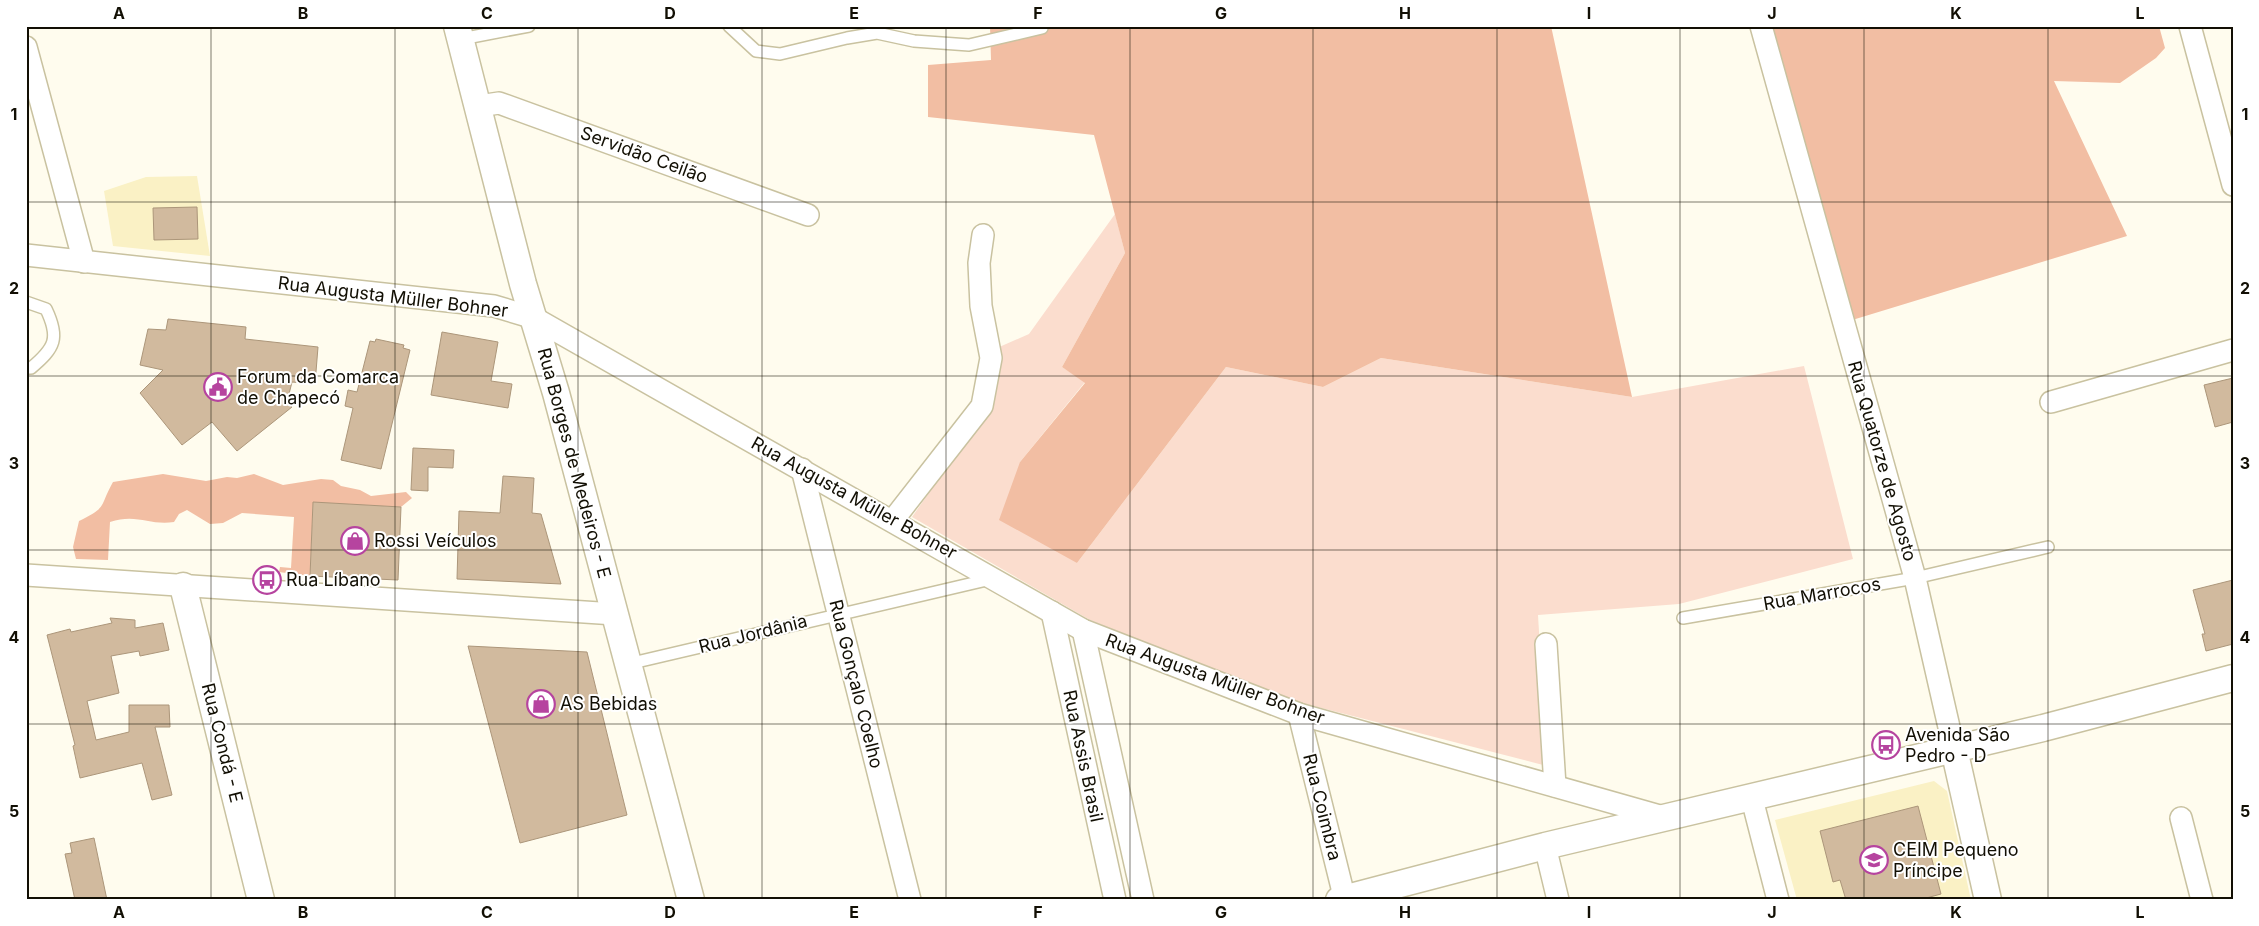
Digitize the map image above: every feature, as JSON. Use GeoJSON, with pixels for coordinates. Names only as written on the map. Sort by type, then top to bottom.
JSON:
{"type":"FeatureCollection","features":[{"type":"Feature","properties":{"kind":"street","name":"Rua Quatorze de Agosto"},"geometry":{"type":"LineString","coordinates":[[1761,26],[1915,578],[1988,900]]}},
{"type":"Feature","properties":{"kind":"street"},"geometry":{"type":"LineString","coordinates":[[2190,26],[2233,185]]}},
{"type":"Feature","properties":{"kind":"street","name":"Rua Borges de Medeiros - E"},"geometry":{"type":"LineString","coordinates":[[459,33],[523,284],[615,614],[691,900]]}},
{"type":"Feature","properties":{"kind":"street"},"geometry":{"type":"LineString","coordinates":[[26,47],[84,262]]}},
{"type":"Feature","properties":{"kind":"street","name":"Servidão Ceilão"},"geometry":{"type":"LineString","coordinates":[[479,106],[499,103],[808,214]]}},
{"type":"Feature","properties":{"kind":"street"},"geometry":{"type":"LineString","coordinates":[[893,520],[982,406],[991,358],[980,306],[979,264],[983,235]]}},
{"type":"Feature","properties":{"kind":"street","name":"Rua Augusta Müller Bohner"},"geometry":{"type":"LineString","coordinates":[[26,255],[494,306],[534,318],[893,520],[1083,630],[1299,714],[1667,818]]}},
{"type":"Feature","properties":{"kind":"street"},"geometry":{"type":"LineString","coordinates":[[2051,402],[2233,350]]}},
{"type":"Feature","properties":{"kind":"street","name":"Rua Gonçalo Coelho"},"geometry":{"type":"LineString","coordinates":[[802,469],[910,900]]}},
{"type":"Feature","properties":{"kind":"street"},"geometry":{"type":"LineString","coordinates":[[26,575],[615,614]]}},
{"type":"Feature","properties":{"kind":"street","name":"Rua Condá - E"},"geometry":{"type":"LineString","coordinates":[[183,586],[261,900]]}},
{"type":"Feature","properties":{"kind":"street","name":"Rua Assis Brasil"},"geometry":{"type":"LineString","coordinates":[[1052,612],[1115,900]]}},
{"type":"Feature","properties":{"kind":"street","name":"Rua Assis Brasil"},"geometry":{"type":"LineString","coordinates":[[1083,630],[1143,900]]}},
{"type":"Feature","properties":{"kind":"street"},"geometry":{"type":"LineString","coordinates":[[1546,644],[1555,786]]}},
{"type":"Feature","properties":{"kind":"street"},"geometry":{"type":"LineString","coordinates":[[1343,899],[1545,846],[1752,799],[1916,756],[1954,749],[2233,678]]}},
{"type":"Feature","properties":{"kind":"street","name":"Rua Coimbra"},"geometry":{"type":"LineString","coordinates":[[1299,714],[1343,899]]}},
{"type":"Feature","properties":{"kind":"street"},"geometry":{"type":"LineString","coordinates":[[1752,799],[1778,900]]}},
{"type":"Feature","properties":{"kind":"street"},"geometry":{"type":"LineString","coordinates":[[2181,818],[2202,900]]}},
{"type":"Feature","properties":{"kind":"street"},"geometry":{"type":"LineString","coordinates":[[1545,846],[1558,900]]}},
{"type":"Feature","properties":{"kind":"lane"},"geometry":{"type":"LineString","coordinates":[[459,33],[529,26]]}},
{"type":"Feature","properties":{"kind":"lane"},"geometry":{"type":"LineString","coordinates":[[729,26],[756,51],[780,54],[847,38],[878,34],[914,42],[968,45],[1042,28]]}},
{"type":"Feature","properties":{"kind":"lane"},"geometry":{"type":"LineString","coordinates":[[26,302],[46,309],[54,325],[53,342],[47,355],[31,368],[26,368]]}},
{"type":"Feature","properties":{"kind":"lane","name":"Rua Marrocos"},"geometry":{"type":"LineString","coordinates":[[1683,618],[1915,578],[2048,547]]}},
{"type":"Feature","properties":{"kind":"lane","name":"Rua Jordânia"},"geometry":{"type":"LineString","coordinates":[[628,664],[994,578]]}},
{"type":"Feature","properties":{"kind":"shaded area"},"geometry":{"type":"Polygon","coordinates":[[[990,26],[1551,26],[1632,397],[1381,358],[1323,387],[1226,367],[1077,563],[999,520],[1020,462],[1085,383],[1062,367],[1125,253],[1094,135],[928,117],[928,65],[991,60],[990,26]]]}},
{"type":"Feature","properties":{"kind":"shaded area"},"geometry":{"type":"Polygon","coordinates":[[[1768,26],[2159,26],[2165,48],[2156,58],[2120,83],[2054,81],[2127,236],[1849,321],[1768,26]]]}},
{"type":"Feature","properties":{"kind":"shaded area"},"geometry":{"type":"Polygon","coordinates":[[[197,176],[210,256],[113,246],[104,191],[146,177],[197,176]]]}},
{"type":"Feature","properties":{"kind":"shaded area"},"geometry":{"type":"Polygon","coordinates":[[[1115,214],[1125,253],[1062,367],[1085,382],[1020,462],[1077,563],[1226,367],[1323,387],[1381,358],[1632,397],[1804,366],[1853,559],[1679,604],[1538,615],[1547,766],[1306,704],[1237,681],[1090,620],[912,517],[990,406],[997,348],[1029,334],[1115,214]]]}},
{"type":"Feature","properties":{"kind":"shaded area"},"geometry":{"type":"Polygon","coordinates":[[[163,474],[206,481],[227,477],[237,478],[254,474],[283,485],[321,479],[333,480],[341,486],[360,490],[371,496],[406,492],[412,498],[401,507],[313,503],[310,576],[279,572],[280,567],[291,568],[294,517],[242,513],[223,523],[210,524],[187,510],[179,514],[174,522],[165,523],[128,519],[110,522],[108,560],[76,559],[73,547],[79,521],[95,513],[102,506],[113,482],[163,474]]]}},
{"type":"Feature","properties":{"kind":"shaded area","name":"CEIM Pequeno Príncipe"},"geometry":{"type":"Polygon","coordinates":[[[1934,781],[1947,791],[1971,900],[1797,900],[1775,820],[1934,781]]]}},
{"type":"Feature","properties":{"kind":"building"},"geometry":{"type":"Polygon","coordinates":[[[197,207],[198,239],[154,240],[153,208],[197,207]]]}},
{"type":"Feature","properties":{"kind":"building","name":"Forum da Comarca de Chapecó"},"geometry":{"type":"Polygon","coordinates":[[[168,319],[246,327],[245,339],[318,347],[315,384],[292,382],[287,402],[292,407],[237,451],[212,422],[182,445],[140,393],[163,370],[140,365],[148,329],[166,330],[168,319]]]}},
{"type":"Feature","properties":{"kind":"building"},"geometry":{"type":"Polygon","coordinates":[[[442,332],[498,342],[491,381],[512,384],[508,408],[431,395],[442,332]]]}},
{"type":"Feature","properties":{"kind":"building"},"geometry":{"type":"Polygon","coordinates":[[[376,339],[404,345],[403,348],[410,350],[381,469],[341,460],[353,408],[345,406],[348,390],[357,392],[370,341],[375,342],[376,339]]]}},
{"type":"Feature","properties":{"kind":"building"},"geometry":{"type":"Polygon","coordinates":[[[2233,378],[2233,422],[2215,427],[2204,385],[2233,378]]]}},
{"type":"Feature","properties":{"kind":"building"},"geometry":{"type":"Polygon","coordinates":[[[413,448],[454,450],[453,468],[428,467],[428,491],[411,490],[413,448]]]}},
{"type":"Feature","properties":{"kind":"building"},"geometry":{"type":"Polygon","coordinates":[[[503,476],[534,478],[532,513],[541,514],[561,584],[457,579],[459,511],[500,513],[503,476]]]}},
{"type":"Feature","properties":{"kind":"building","name":"Rossi Veículos"},"geometry":{"type":"Polygon","coordinates":[[[313,502],[401,507],[398,580],[310,576],[313,502]]]}},
{"type":"Feature","properties":{"kind":"building"},"geometry":{"type":"Polygon","coordinates":[[[2233,580],[2233,644],[2206,651],[2202,634],[2205,634],[2193,590],[2233,580]]]}},
{"type":"Feature","properties":{"kind":"building"},"geometry":{"type":"Polygon","coordinates":[[[110,618],[135,620],[135,628],[163,623],[169,650],[140,656],[139,651],[111,656],[119,693],[87,701],[96,740],[129,732],[129,705],[169,705],[170,727],[155,727],[172,795],[152,800],[142,763],[80,778],[73,746],[75,745],[47,635],[70,629],[71,632],[112,623],[110,618]]]}},
{"type":"Feature","properties":{"kind":"building","name":"AS Bebidas"},"geometry":{"type":"Polygon","coordinates":[[[468,646],[587,652],[627,815],[520,843],[468,646]]]}},
{"type":"Feature","properties":{"kind":"building"},"geometry":{"type":"Polygon","coordinates":[[[1918,806],[1941,894],[1919,900],[1846,900],[1840,880],[1833,882],[1820,831],[1918,806]]]}},
{"type":"Feature","properties":{"kind":"building"},"geometry":{"type":"Polygon","coordinates":[[[94,838],[107,900],[75,900],[65,854],[72,853],[70,843],[94,838]]]}},
{"type":"Feature","properties":{"kind":"place","name":"Forum da Comarca de Chapecó"},"geometry":{"type":"Point","coordinates":[218,387]}},
{"type":"Feature","properties":{"kind":"place","name":"Rossi Veículos"},"geometry":{"type":"Point","coordinates":[355,541]}},
{"type":"Feature","properties":{"kind":"place","name":"Rua Líbano"},"geometry":{"type":"Point","coordinates":[267,580]}},
{"type":"Feature","properties":{"kind":"place","name":"AS Bebidas"},"geometry":{"type":"Point","coordinates":[541,704]}},
{"type":"Feature","properties":{"kind":"place","name":"Avenida São Pedro - D"},"geometry":{"type":"Point","coordinates":[1886,745]}},
{"type":"Feature","properties":{"kind":"place","name":"CEIM Pequeno Príncipe"},"geometry":{"type":"Point","coordinates":[1874,860]}}]}
